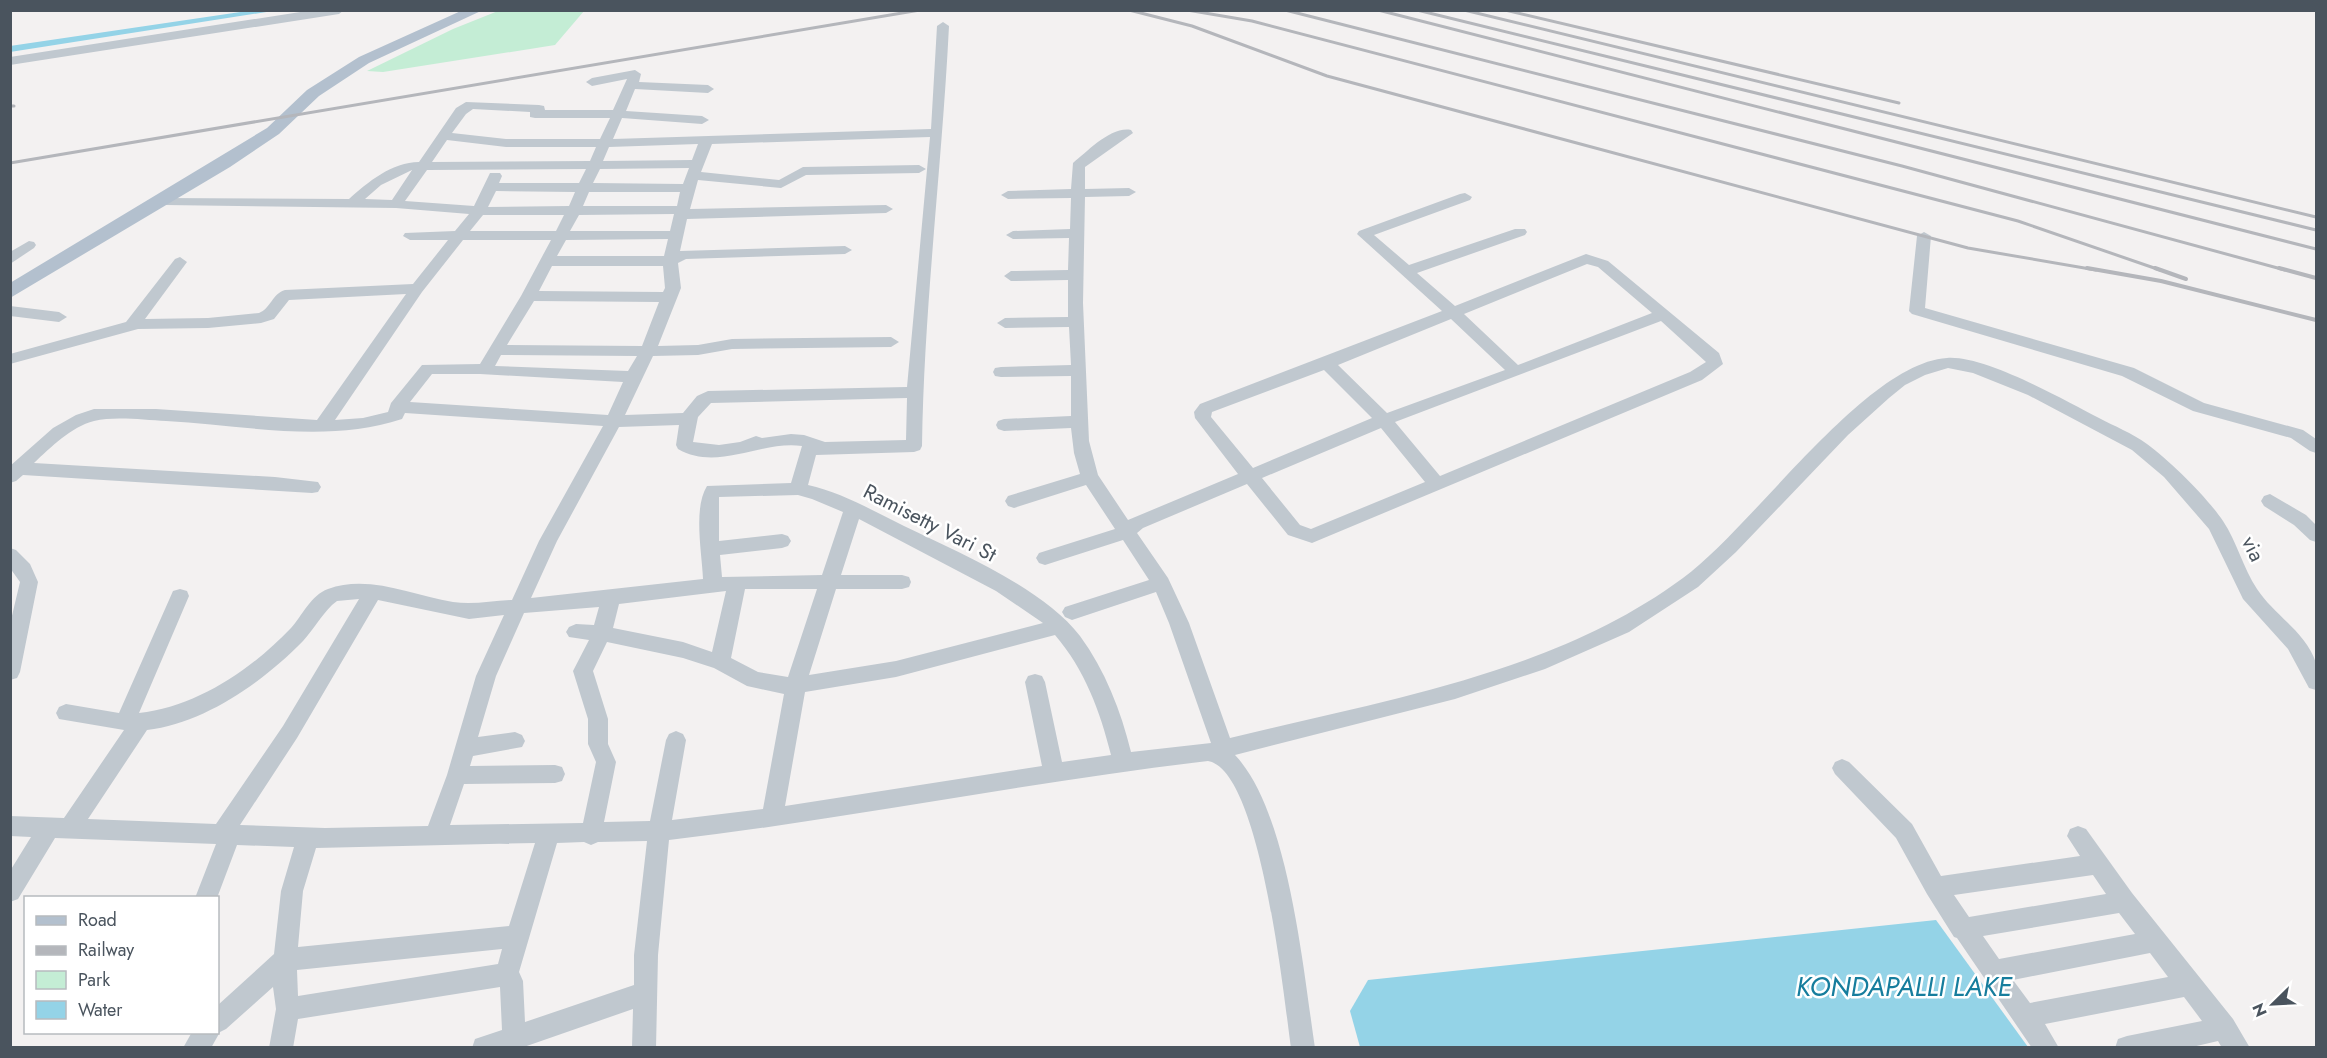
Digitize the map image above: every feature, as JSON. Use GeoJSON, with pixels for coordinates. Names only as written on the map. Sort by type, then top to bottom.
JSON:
{"type":"FeatureCollection","features":[{"type":"Feature","properties":{"kind":"main road"},"geometry":{"type":"LineString","coordinates":[[10,292],[165,201],[273,131],[313,93],[364,60],[477,10]]}},
{"type":"Feature","properties":{"kind":"street"},"geometry":{"type":"LineString","coordinates":[[10,61],[339,10]]}},
{"type":"Feature","properties":{"kind":"street"},"geometry":{"type":"LineString","coordinates":[[798,489],[807,450],[820,447],[914,446],[915,392],[937,133],[943,26]]}},
{"type":"Feature","properties":{"kind":"street"},"geometry":{"type":"LineString","coordinates":[[485,369],[549,261],[635,74],[592,82]]}},
{"type":"Feature","properties":{"kind":"street"},"geometry":{"type":"LineString","coordinates":[[631,85],[708,89]]}},
{"type":"Feature","properties":{"kind":"street"},"geometry":{"type":"LineString","coordinates":[[396,204],[464,108],[476,104],[539,109],[535,114],[616,114],[702,120]]}},
{"type":"Feature","properties":{"kind":"street"},"geometry":{"type":"LineString","coordinates":[[444,135],[506,143],[604,143],[937,133]]}},
{"type":"Feature","properties":{"kind":"street"},"geometry":{"type":"LineString","coordinates":[[1126,133],[1114,138],[1078,166],[1076,275],[1078,422],[1085,465],[1090,477],[1161,583],[1179,623],[1222,752],[1249,791],[1261,820],[1281,905],[1303,1047]]}},
{"type":"Feature","properties":{"kind":"street"},"geometry":{"type":"LineString","coordinates":[[436,834],[457,775],[486,676],[548,541],[614,421],[633,377],[648,351],[670,297],[673,279],[670,261],[676,235],[692,176],[706,141]]}},
{"type":"Feature","properties":{"kind":"street"},"geometry":{"type":"LineString","coordinates":[[322,426],[417,289],[479,211],[492,180],[504,165]]}},
{"type":"Feature","properties":{"kind":"street"},"geometry":{"type":"LineString","coordinates":[[353,203],[376,183],[410,166],[595,165],[781,184],[803,171],[919,169]]}},
{"type":"Feature","properties":{"kind":"street"},"geometry":{"type":"LineString","coordinates":[[491,187],[582,187],[692,176]]}},
{"type":"Feature","properties":{"kind":"street"},"geometry":{"type":"LineString","coordinates":[[1008,195],[1129,192]]}},
{"type":"Feature","properties":{"kind":"street"},"geometry":{"type":"LineString","coordinates":[[1465,197],[1364,234],[1453,312],[1516,372]]}},
{"type":"Feature","properties":{"kind":"street"},"geometry":{"type":"LineString","coordinates":[[165,201],[396,204],[479,211],[683,210]]}},
{"type":"Feature","properties":{"kind":"street"},"geometry":{"type":"LineString","coordinates":[[683,210],[687,215],[692,213],[886,209]]}},
{"type":"Feature","properties":{"kind":"street"},"geometry":{"type":"LineString","coordinates":[[1407,271],[1520,232]]}},
{"type":"Feature","properties":{"kind":"street"},"geometry":{"type":"LineString","coordinates":[[1013,235],[1078,233]]}},
{"type":"Feature","properties":{"kind":"street"},"geometry":{"type":"LineString","coordinates":[[410,236],[676,235]]}},
{"type":"Feature","properties":{"kind":"street"},"geometry":{"type":"LineString","coordinates":[[1924,236],[1917,311],[2128,372],[2199,407],[2297,434],[2316,447]]}},
{"type":"Feature","properties":{"kind":"street"},"geometry":{"type":"LineString","coordinates":[[10,260],[29,245]]}},
{"type":"Feature","properties":{"kind":"street"},"geometry":{"type":"LineString","coordinates":[[549,261],[670,261],[683,255],[844,250]]}},
{"type":"Feature","properties":{"kind":"street"},"geometry":{"type":"LineString","coordinates":[[1586,260],[1603,264],[1713,357],[1715,364],[1696,376],[1312,536],[1294,530],[1203,418],[1202,412],[1206,408],[1327,363],[1453,312],[1586,260]]}},
{"type":"Feature","properties":{"kind":"street"},"geometry":{"type":"LineString","coordinates":[[132,325],[180,262]]}},
{"type":"Feature","properties":{"kind":"street"},"geometry":{"type":"LineString","coordinates":[[1011,276],[1076,275]]}},
{"type":"Feature","properties":{"kind":"street"},"geometry":{"type":"LineString","coordinates":[[10,359],[132,325],[208,323],[261,318],[269,315],[285,295],[417,289]]}},
{"type":"Feature","properties":{"kind":"street"},"geometry":{"type":"LineString","coordinates":[[529,296],[670,297]]}},
{"type":"Feature","properties":{"kind":"street"},"geometry":{"type":"LineString","coordinates":[[10,310],[59,317]]}},
{"type":"Feature","properties":{"kind":"street"},"geometry":{"type":"LineString","coordinates":[[1046,558],[1127,532],[1137,523],[1248,475],[1384,420],[1662,315]]}},
{"type":"Feature","properties":{"kind":"street"},"geometry":{"type":"LineString","coordinates":[[1005,323],[1076,322]]}},
{"type":"Feature","properties":{"kind":"street"},"geometry":{"type":"LineString","coordinates":[[497,350],[698,350],[732,344],[891,342]]}},
{"type":"Feature","properties":{"kind":"street"},"geometry":{"type":"LineString","coordinates":[[1327,363],[1384,420],[1437,484]]}},
{"type":"Feature","properties":{"kind":"street","name":"via"},"geometry":{"type":"LineString","coordinates":[[10,826],[308,837],[436,834],[591,835],[660,831],[772,818],[1123,762],[1222,752],[1455,691],[1538,663],[1622,627],[1691,582],[1769,509],[1842,430],[1899,381],[1919,371],[1948,363],[1976,368],[2034,391],[2138,446],[2170,473],[2216,525],[2250,594],[2295,644],[2316,682]]}},
{"type":"Feature","properties":{"kind":"street"},"geometry":{"type":"LineString","coordinates":[[15,472],[50,437],[80,419],[94,415],[212,418],[322,426],[375,423],[396,415],[397,407],[428,369],[485,369],[490,373],[633,377]]}},
{"type":"Feature","properties":{"kind":"street"},"geometry":{"type":"LineString","coordinates":[[1001,372],[1079,370]]}},
{"type":"Feature","properties":{"kind":"street"},"geometry":{"type":"LineString","coordinates":[[820,447],[805,439],[760,444],[756,442],[742,449],[732,450],[693,450],[684,445],[686,425],[698,403],[708,397],[915,392]]}},
{"type":"Feature","properties":{"kind":"street"},"geometry":{"type":"LineString","coordinates":[[397,407],[614,421],[691,419]]}},
{"type":"Feature","properties":{"kind":"street"},"geometry":{"type":"LineString","coordinates":[[1004,425],[1078,422]]}},
{"type":"Feature","properties":{"kind":"street"},"geometry":{"type":"LineString","coordinates":[[15,472],[137,477],[211,477],[312,487]]}},
{"type":"Feature","properties":{"kind":"street"},"geometry":{"type":"LineString","coordinates":[[1014,501],[1090,477]]}},
{"type":"Feature","properties":{"kind":"street","name":"Ramisetty Vari St"},"geometry":{"type":"LineString","coordinates":[[713,585],[709,530],[710,496],[713,491],[798,489],[816,493],[853,509],[1012,590],[1058,627],[1088,666],[1113,721],[1123,762]]}},
{"type":"Feature","properties":{"kind":"street"},"geometry":{"type":"LineString","coordinates":[[2270,501],[2300,520],[2316,534]]}},
{"type":"Feature","properties":{"kind":"street"},"geometry":{"type":"LineString","coordinates":[[772,818],[796,684],[853,509]]}},
{"type":"Feature","properties":{"kind":"street"},"geometry":{"type":"LineString","coordinates":[[712,549],[782,541]]}},
{"type":"Feature","properties":{"kind":"street"},"geometry":{"type":"LineString","coordinates":[[10,555],[23,570],[29,582],[10,672]]}},
{"type":"Feature","properties":{"kind":"street"},"geometry":{"type":"LineString","coordinates":[[66,713],[133,722],[183,712],[206,702],[266,661],[297,634],[331,595],[373,592],[394,594],[454,610],[611,598],[737,582],[902,582]]}},
{"type":"Feature","properties":{"kind":"street"},"geometry":{"type":"LineString","coordinates":[[720,662],[737,582]]}},
{"type":"Feature","properties":{"kind":"street"},"geometry":{"type":"LineString","coordinates":[[1072,612],[1161,583]]}},
{"type":"Feature","properties":{"kind":"street"},"geometry":{"type":"LineString","coordinates":[[207,896],[226,835],[373,592]]}},
{"type":"Feature","properties":{"kind":"street"},"geometry":{"type":"LineString","coordinates":[[10,892],[60,827],[133,722],[180,596]]}},
{"type":"Feature","properties":{"kind":"street"},"geometry":{"type":"LineString","coordinates":[[591,835],[606,762],[598,744],[598,719],[583,671],[602,633],[611,598]]}},
{"type":"Feature","properties":{"kind":"street"},"geometry":{"type":"LineString","coordinates":[[576,632],[602,633],[669,646],[720,662],[754,680],[785,686],[896,669],[1058,627]]}},
{"type":"Feature","properties":{"kind":"street"},"geometry":{"type":"LineString","coordinates":[[1035,682],[1054,773]]}},
{"type":"Feature","properties":{"kind":"street"},"geometry":{"type":"LineString","coordinates":[[644,1047],[645,955],[660,831],[676,740]]}},
{"type":"Feature","properties":{"kind":"street"},"geometry":{"type":"LineString","coordinates":[[465,748],[515,741]]}},
{"type":"Feature","properties":{"kind":"street"},"geometry":{"type":"LineString","coordinates":[[1842,768],[1904,831],[1935,887],[1962,929],[2047,1047]]}},
{"type":"Feature","properties":{"kind":"street"},"geometry":{"type":"LineString","coordinates":[[457,775],[555,774]]}},
{"type":"Feature","properties":{"kind":"street"},"geometry":{"type":"LineString","coordinates":[[514,1038],[511,981],[507,974],[549,834]]}},
{"type":"Feature","properties":{"kind":"street"},"geometry":{"type":"LineString","coordinates":[[2078,836],[2124,901],[2231,1038]]}},
{"type":"Feature","properties":{"kind":"street"},"geometry":{"type":"LineString","coordinates":[[281,1047],[288,1009],[284,985],[292,891],[308,837]]}},
{"type":"Feature","properties":{"kind":"street"},"geometry":{"type":"LineString","coordinates":[[1935,887],[2098,864]]}},
{"type":"Feature","properties":{"kind":"street"},"geometry":{"type":"LineString","coordinates":[[1962,929],[2124,901]]}},
{"type":"Feature","properties":{"kind":"street"},"geometry":{"type":"LineString","coordinates":[[219,1020],[285,960],[517,936]]}},
{"type":"Feature","properties":{"kind":"street"},"geometry":{"type":"LineString","coordinates":[[1993,972],[2156,941]]}},
{"type":"Feature","properties":{"kind":"street"},"geometry":{"type":"LineString","coordinates":[[288,1009],[507,974]]}},
{"type":"Feature","properties":{"kind":"street"},"geometry":{"type":"LineString","coordinates":[[2025,1016],[2190,984]]}},
{"type":"Feature","properties":{"kind":"street"},"geometry":{"type":"LineString","coordinates":[[484,1047],[645,993]]}},
{"type":"Feature","properties":{"kind":"street"},"geometry":{"type":"LineString","coordinates":[[195,1047],[206,1034]]}},
{"type":"Feature","properties":{"kind":"street"},"geometry":{"type":"LineString","coordinates":[[2127,1047],[2231,1038]]}},
{"type":"Feature","properties":{"kind":"green space"},"geometry":{"type":"Polygon","coordinates":[[[498,11],[584,11],[555,45],[383,72],[367,71],[453,29],[498,11]]]}},
{"type":"Feature","properties":{"kind":"water","name":"KONDAPALLI LAKE"},"geometry":{"type":"Polygon","coordinates":[[[1936,920],[2028,1047],[1360,1047],[1350,1011],[1368,980],[1936,920]]]}},
{"type":"Feature","properties":{"kind":"waterway"},"geometry":{"type":"LineString","coordinates":[[10,49],[275,10]]}},
{"type":"Feature","properties":{"kind":"railway"},"geometry":{"type":"LineString","coordinates":[[10,163],[920,10]]}},
{"type":"Feature","properties":{"kind":"railway"},"geometry":{"type":"LineString","coordinates":[[1129,10],[1192,26],[1327,76],[1968,248],[2096,270]]}},
{"type":"Feature","properties":{"kind":"railway"},"geometry":{"type":"LineString","coordinates":[[1187,10],[1252,21],[2018,221],[2160,270]]}},
{"type":"Feature","properties":{"kind":"railway"},"geometry":{"type":"LineString","coordinates":[[1285,10],[1902,166],[2285,270]]}},
{"type":"Feature","properties":{"kind":"railway"},"geometry":{"type":"LineString","coordinates":[[1378,10],[2316,249]]}},
{"type":"Feature","properties":{"kind":"railway"},"geometry":{"type":"LineString","coordinates":[[1417,10],[2316,230]]}},
{"type":"Feature","properties":{"kind":"railway"},"geometry":{"type":"LineString","coordinates":[[1464,10],[2316,217]]}},
{"type":"Feature","properties":{"kind":"railway"},"geometry":{"type":"LineString","coordinates":[[1505,10],[1899,103]]}},
{"type":"Feature","properties":{"kind":"railway"},"geometry":{"type":"LineString","coordinates":[[2087,268],[2161,281],[2316,320]]}},
{"type":"Feature","properties":{"kind":"railway"},"geometry":{"type":"LineString","coordinates":[[2155,268],[2186,279]]}},
{"type":"Feature","properties":{"kind":"railway"},"geometry":{"type":"LineString","coordinates":[[2279,268],[2316,278]]}}]}
